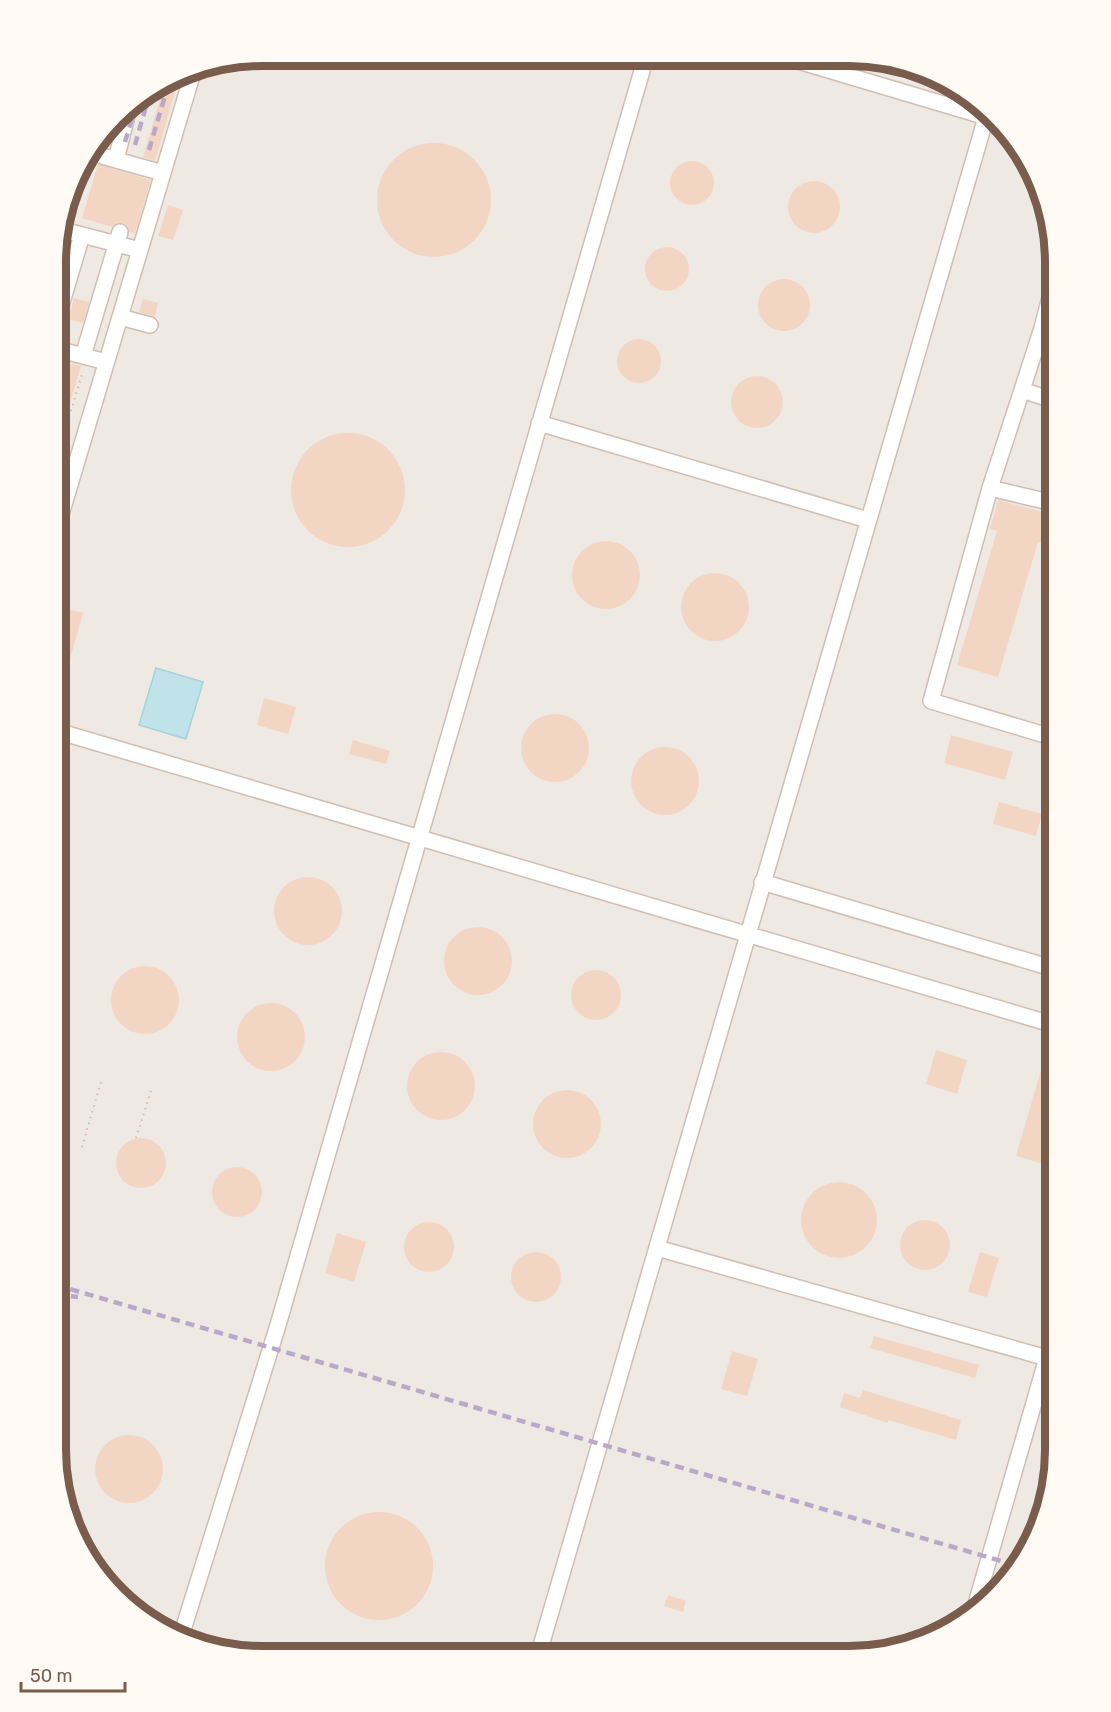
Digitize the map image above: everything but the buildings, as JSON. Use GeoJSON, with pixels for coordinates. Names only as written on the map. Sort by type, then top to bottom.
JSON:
{"type":"FeatureCollection","features":[{"type":"Feature","properties":{"kind":"lane"},"geometry":{"type":"LineString","coordinates":[[183,1629],[278,1325],[643,66]]}},
{"type":"Feature","properties":{"kind":"lane"},"geometry":{"type":"LineString","coordinates":[[816,66],[975,112]]}},
{"type":"Feature","properties":{"kind":"lane"},"geometry":{"type":"LineString","coordinates":[[66,498],[191,79]]}},
{"type":"Feature","properties":{"kind":"lane"},"geometry":{"type":"LineString","coordinates":[[541,1646],[747,933],[986,122]]}},
{"type":"Feature","properties":{"kind":"lane"},"geometry":{"type":"LineString","coordinates":[[121,127],[109,158],[163,173]]}},
{"type":"Feature","properties":{"kind":"lane"},"geometry":{"type":"LineString","coordinates":[[69,232],[118,238],[140,250]]}},
{"type":"Feature","properties":{"kind":"lane"},"geometry":{"type":"LineString","coordinates":[[66,289],[82,235]]}},
{"type":"Feature","properties":{"kind":"lane"},"geometry":{"type":"LineString","coordinates":[[85,356],[118,238]]}},
{"type":"Feature","properties":{"kind":"lane"},"geometry":{"type":"LineString","coordinates":[[106,279],[129,286]]}},
{"type":"Feature","properties":{"kind":"lane"},"geometry":{"type":"LineString","coordinates":[[120,317],[150,325]]}},
{"type":"Feature","properties":{"kind":"lane"},"geometry":{"type":"LineString","coordinates":[[1045,339],[1022,390],[990,488],[931,702],[1045,735]]}},
{"type":"Feature","properties":{"kind":"lane"},"geometry":{"type":"LineString","coordinates":[[66,351],[106,362]]}},
{"type":"Feature","properties":{"kind":"lane"},"geometry":{"type":"LineString","coordinates":[[1022,390],[1045,397]]}},
{"type":"Feature","properties":{"kind":"lane"},"geometry":{"type":"LineString","coordinates":[[539,423],[868,520]]}},
{"type":"Feature","properties":{"kind":"lane"},"geometry":{"type":"LineString","coordinates":[[990,488],[1045,501]]}},
{"type":"Feature","properties":{"kind":"lane"},"geometry":{"type":"LineString","coordinates":[[66,735],[1045,1022]]}},
{"type":"Feature","properties":{"kind":"lane"},"geometry":{"type":"LineString","coordinates":[[762,882],[1045,966]]}},
{"type":"Feature","properties":{"kind":"lane"},"geometry":{"type":"LineString","coordinates":[[657,1248],[1045,1357]]}},
{"type":"Feature","properties":{"kind":"lane"},"geometry":{"type":"LineString","coordinates":[[978,1598],[1045,1365]]}},
{"type":"Feature","properties":{"kind":"path"},"geometry":{"type":"LineString","coordinates":[[66,425],[85,356]]}},
{"type":"Feature","properties":{"kind":"path"},"geometry":{"type":"LineString","coordinates":[[66,1075],[68,1067]]}},
{"type":"Feature","properties":{"kind":"path"},"geometry":{"type":"LineString","coordinates":[[82,1147],[102,1078]]}},
{"type":"Feature","properties":{"kind":"path"},"geometry":{"type":"LineString","coordinates":[[136,1138],[152,1091]]}},
{"type":"Feature","properties":{"kind":"shaded area"},"geometry":{"type":"Polygon","coordinates":[[[249,66],[849,66],[875,68],[924,81],[968,106],[988,123],[1005,143],[1030,187],[1041,224],[1045,262],[1045,1463],[1035,1513],[1019,1548],[1005,1569],[988,1589],[968,1606],[924,1631],[900,1639],[862,1646],[262,1646],[236,1644],[187,1631],[143,1606],[123,1589],[106,1569],[81,1525],[70,1488],[66,1450],[66,262],[68,236],[76,199],[92,164],[115,133],[133,115],[175,86],[199,76],[249,66]]]}},
{"type":"Feature","properties":{"kind":"water"},"geometry":{"type":"Polygon","coordinates":[[[156,668],[203,682],[186,739],[139,725],[156,668]]]}},
{"type":"Feature","properties":{"kind":"railway"},"geometry":{"type":"LineString","coordinates":[[149,150],[167,91]]}},
{"type":"Feature","properties":{"kind":"railway"},"geometry":{"type":"LineString","coordinates":[[135,145],[147,104]]}},
{"type":"Feature","properties":{"kind":"railway"},"geometry":{"type":"LineString","coordinates":[[125,142],[133,115]]}},
{"type":"Feature","properties":{"kind":"railway"},"geometry":{"type":"LineString","coordinates":[[66,1288],[1009,1563]]}},
{"type":"Feature","properties":{"kind":"railway"},"geometry":{"type":"LineString","coordinates":[[66,1296],[78,1297]]}}]}
